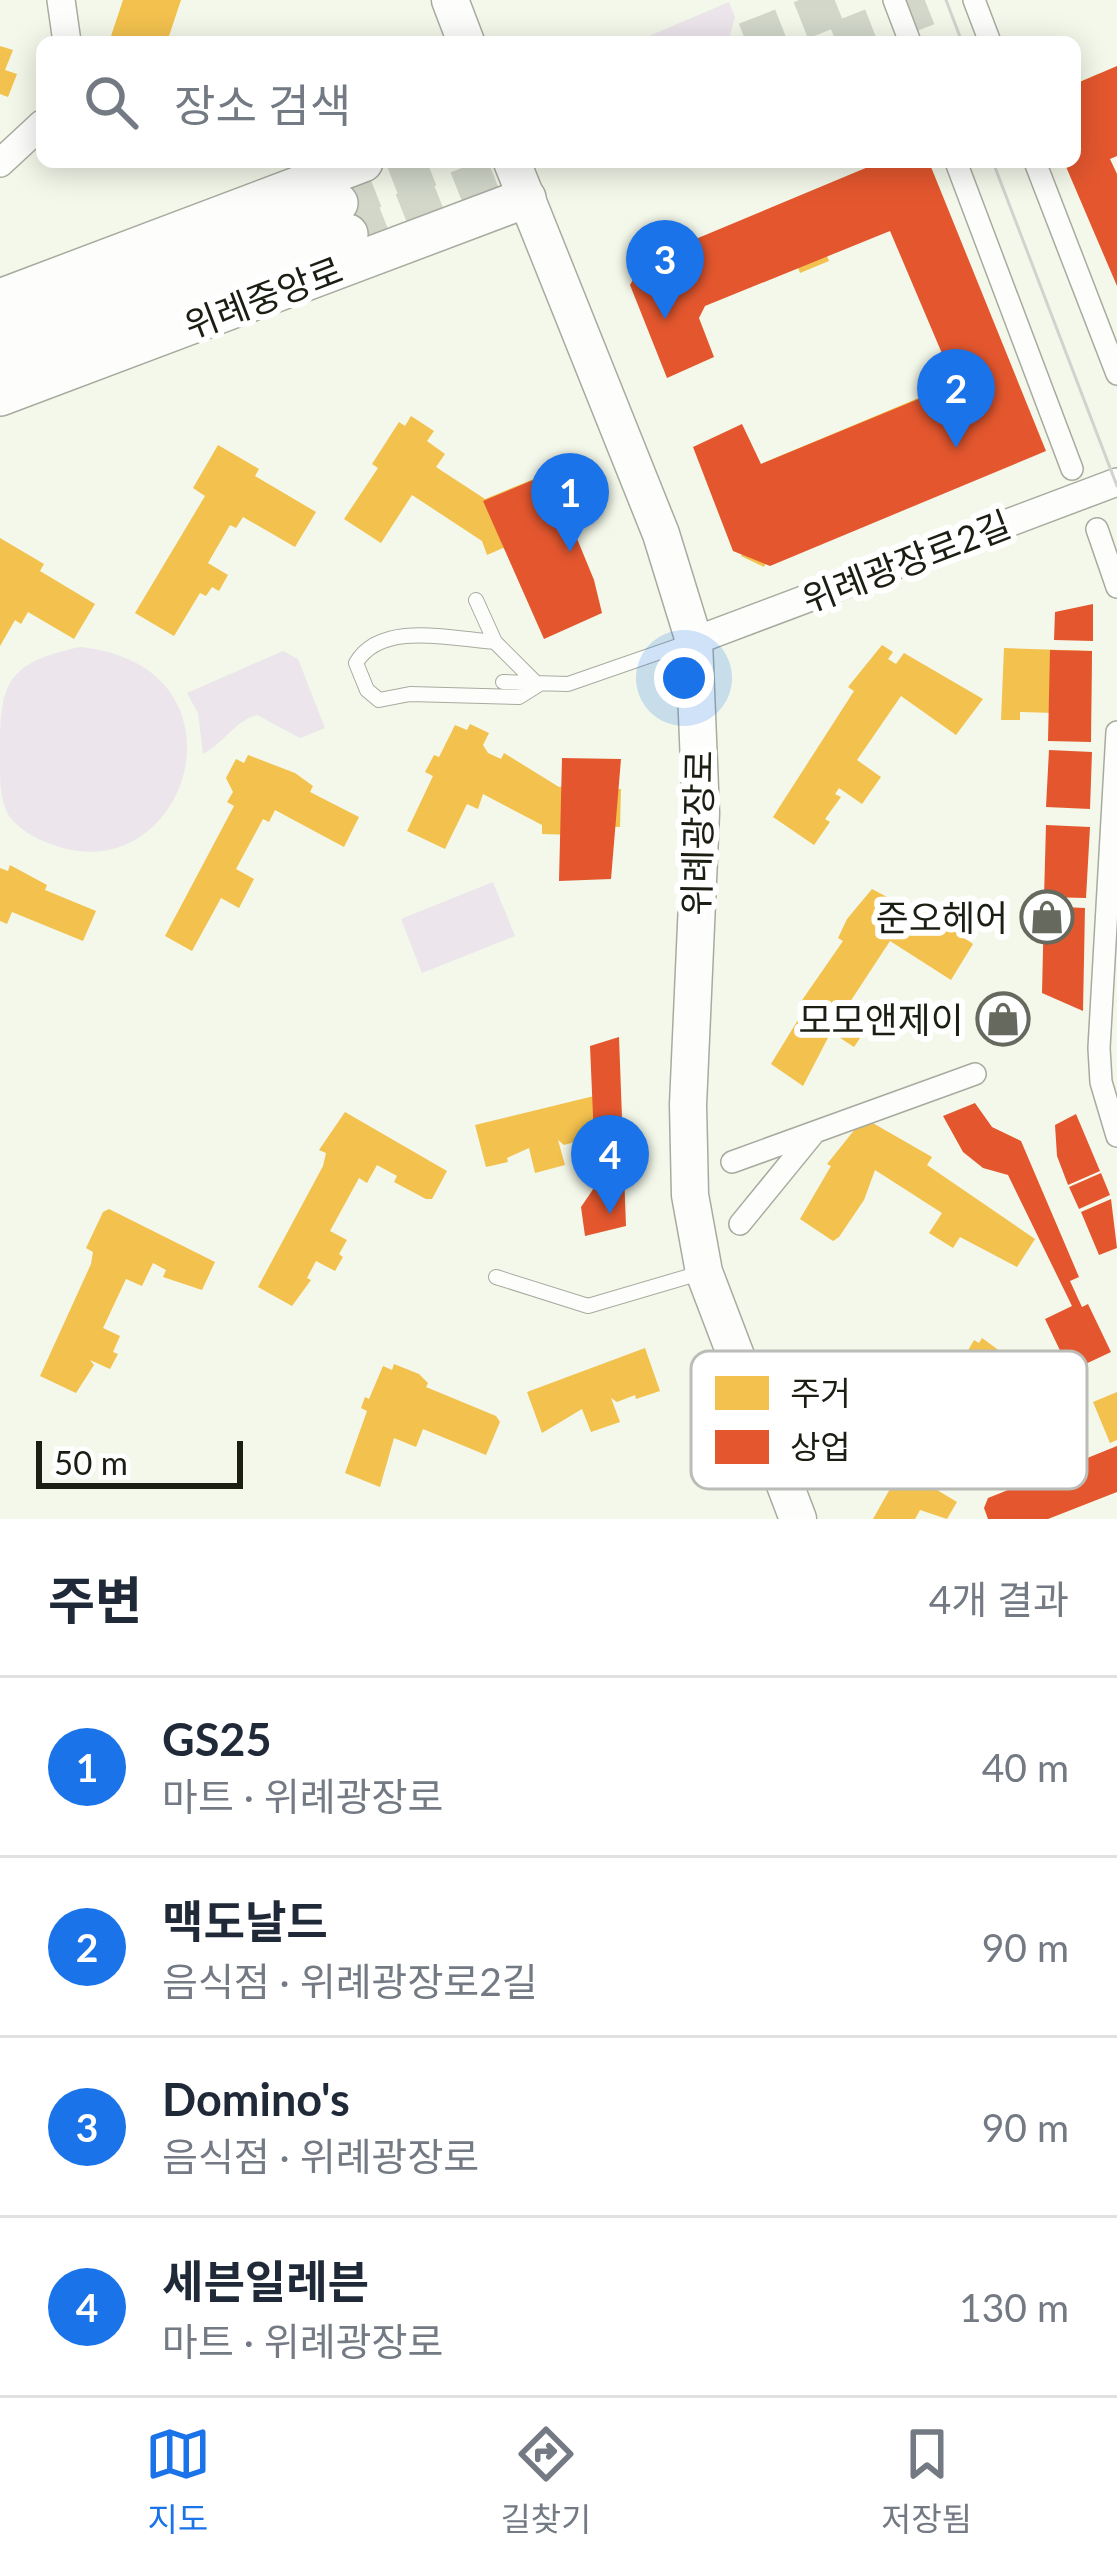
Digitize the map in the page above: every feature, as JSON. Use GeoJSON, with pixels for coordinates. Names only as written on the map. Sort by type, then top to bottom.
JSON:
{"type":"FeatureCollection","features":[{"type":"Feature","properties":{"kind":"main road"},"geometry":{"type":"LineString","coordinates":[[0,299],[347,168]]}},
{"type":"Feature","properties":{"kind":"main road","name":"위례중앙로"},"geometry":{"type":"LineString","coordinates":[[0,396],[519,180]]}},
{"type":"Feature","properties":{"kind":"main road","name":"위례중앙로"},"geometry":{"type":"LineString","coordinates":[[0,330],[343,218],[0,366]]}},
{"type":"Feature","properties":{"kind":"street"},"geometry":{"type":"LineString","coordinates":[[61,0],[67,36]]}},
{"type":"Feature","properties":{"kind":"street"},"geometry":{"type":"LineString","coordinates":[[450,0],[464,36]]}},
{"type":"Feature","properties":{"kind":"street"},"geometry":{"type":"LineString","coordinates":[[894,0],[908,36]]}},
{"type":"Feature","properties":{"kind":"street"},"geometry":{"type":"LineString","coordinates":[[974,0],[987,36]]}},
{"type":"Feature","properties":{"kind":"street"},"geometry":{"type":"LineString","coordinates":[[0,163],[36,130]]}},
{"type":"Feature","properties":{"kind":"street"},"geometry":{"type":"LineString","coordinates":[[958,168],[1072,469]]}},
{"type":"Feature","properties":{"kind":"street"},"geometry":{"type":"LineString","coordinates":[[1037,168],[1117,374]]}},
{"type":"Feature","properties":{"kind":"street","name":"위례광장로"},"geometry":{"type":"LineString","coordinates":[[519,180],[662,534],[694,640],[701,813],[688,1105],[690,1196],[704,1272],[734,1351]]}},
{"type":"Feature","properties":{"kind":"street","name":"위례광장로2길"},"geometry":{"type":"LineString","coordinates":[[694,640],[1117,482]]}},
{"type":"Feature","properties":{"kind":"street"},"geometry":{"type":"LineString","coordinates":[[1097,529],[1117,587]]}},
{"type":"Feature","properties":{"kind":"street"},"geometry":{"type":"LineString","coordinates":[[1117,732],[1092,1058],[1117,1136]]}},
{"type":"Feature","properties":{"kind":"street"},"geometry":{"type":"LineString","coordinates":[[732,1162],[975,1074]]}},
{"type":"Feature","properties":{"kind":"street"},"geometry":{"type":"LineString","coordinates":[[740,1224],[816,1132]]}},
{"type":"Feature","properties":{"kind":"street","name":"위례광장로"},"geometry":{"type":"LineString","coordinates":[[787,1489],[798,1519]]}},
{"type":"Feature","properties":{"kind":"lane"},"geometry":{"type":"LineString","coordinates":[[476,600],[495,642],[538,685]]}},
{"type":"Feature","properties":{"kind":"lane"},"geometry":{"type":"LineString","coordinates":[[495,642],[395,636],[363,650],[356,663],[358,674],[380,700],[410,694],[519,697],[538,685]]}},
{"type":"Feature","properties":{"kind":"lane"},"geometry":{"type":"LineString","coordinates":[[503,682],[568,683],[694,640]]}},
{"type":"Feature","properties":{"kind":"lane"},"geometry":{"type":"LineString","coordinates":[[496,1277],[588,1306],[704,1272]]}},
{"type":"Feature","properties":{"kind":"shaded area"},"geometry":{"type":"Polygon","coordinates":[[[729,2],[735,17],[730,36],[649,36],[729,2]]]}},
{"type":"Feature","properties":{"kind":"shaded area"},"geometry":{"type":"Polygon","coordinates":[[[80,647],[135,662],[169,691],[185,728],[185,767],[171,805],[144,834],[108,850],[63,848],[33,836],[9,816],[1,791],[1,716],[10,683],[34,662],[80,647]]]}},
{"type":"Feature","properties":{"kind":"shaded area"},"geometry":{"type":"Polygon","coordinates":[[[283,651],[298,659],[325,728],[300,738],[257,715],[203,754],[198,713],[187,693],[283,651]]]}},
{"type":"Feature","properties":{"kind":"shaded area"},"geometry":{"type":"Polygon","coordinates":[[[493,882],[515,936],[422,973],[401,919],[493,882]]]}},
{"type":"Feature","properties":{"kind":"building: 주거"},"geometry":{"type":"Polygon","coordinates":[[[123,0],[181,0],[169,36],[111,36],[123,0]]]}},
{"type":"Feature","properties":{"kind":"building: 주거"},"geometry":{"type":"Polygon","coordinates":[[[0,46],[13,50],[5,70],[17,74],[8,97],[0,94],[0,46]]]}},
{"type":"Feature","properties":{"kind":"building: 주거"},"geometry":{"type":"Polygon","coordinates":[[[1098,74],[1101,82],[1117,75],[1117,126],[1099,134],[1107,147],[1081,158],[1081,81],[1098,74]]]}},
{"type":"Feature","properties":{"kind":"building: 주거"},"geometry":{"type":"Polygon","coordinates":[[[873,168],[926,168],[934,188],[889,207],[896,223],[868,235],[861,217],[818,234],[829,261],[800,273],[790,246],[718,276],[725,293],[702,302],[680,353],[656,342],[659,336],[650,333],[678,270],[672,257],[677,249],[873,168]]]}},
{"type":"Feature","properties":{"kind":"building: 주거"},"geometry":{"type":"Polygon","coordinates":[[[1002,363],[1018,402],[973,421],[980,438],[953,449],[945,431],[903,448],[913,474],[884,486],[874,460],[803,490],[810,507],[787,516],[764,567],[741,556],[743,550],[734,546],[762,484],[756,471],[761,464],[1002,363]]]}},
{"type":"Feature","properties":{"kind":"building: 주거"},"geometry":{"type":"Polygon","coordinates":[[[411,416],[434,431],[427,441],[445,454],[436,467],[485,499],[551,472],[569,516],[508,535],[512,544],[487,555],[482,541],[412,495],[381,543],[344,519],[378,468],[372,464],[399,422],[405,426],[411,416]]]}},
{"type":"Feature","properties":{"kind":"building: 주거"},"geometry":{"type":"Polygon","coordinates":[[[218,445],[259,469],[255,476],[316,512],[295,547],[243,517],[236,528],[230,525],[208,563],[228,575],[219,591],[212,587],[206,596],[200,593],[174,636],[135,613],[205,496],[193,488],[218,445]]]}},
{"type":"Feature","properties":{"kind":"building: 주거"},"geometry":{"type":"Polygon","coordinates":[[[0,538],[44,564],[40,571],[95,604],[74,639],[28,612],[21,624],[15,620],[0,646],[0,538]]]}},
{"type":"Feature","properties":{"kind":"building: 주거"},"geometry":{"type":"Polygon","coordinates":[[[882,645],[893,652],[888,659],[896,664],[904,653],[983,699],[956,735],[901,696],[857,760],[881,777],[862,804],[839,788],[835,794],[841,797],[814,845],[773,817],[854,691],[848,687],[882,645]]]}},
{"type":"Feature","properties":{"kind":"building: 주거"},"geometry":{"type":"Polygon","coordinates":[[[1004,648],[1092,651],[1091,714],[1020,712],[1020,720],[1001,720],[1004,648]]]}},
{"type":"Feature","properties":{"kind":"building: 주거"},"geometry":{"type":"Polygon","coordinates":[[[470,724],[489,733],[483,745],[488,753],[501,759],[504,753],[559,787],[612,781],[612,789],[621,789],[620,827],[576,826],[576,835],[542,834],[542,825],[483,794],[478,809],[467,804],[445,849],[407,831],[433,776],[425,772],[434,755],[439,757],[455,725],[467,730],[470,724]]]}},
{"type":"Feature","properties":{"kind":"building: 주거"},"geometry":{"type":"Polygon","coordinates":[[[248,755],[295,773],[313,786],[310,792],[359,817],[344,847],[275,810],[269,822],[263,819],[236,869],[254,879],[239,908],[221,898],[192,951],[165,936],[234,806],[227,802],[233,792],[226,778],[236,759],[244,763],[248,755]]]}},
{"type":"Feature","properties":{"kind":"building: 주거"},"geometry":{"type":"Polygon","coordinates":[[[10,865],[47,885],[45,890],[96,911],[83,941],[12,912],[7,924],[0,921],[0,868],[8,871],[10,865]]]}},
{"type":"Feature","properties":{"kind":"building: 주거"},"geometry":{"type":"Polygon","coordinates":[[[872,889],[921,915],[924,910],[973,944],[951,980],[890,941],[848,1005],[872,1020],[854,1047],[831,1032],[803,1086],[771,1064],[804,1010],[798,1006],[843,941],[838,938],[847,919],[872,889]]]}},
{"type":"Feature","properties":{"kind":"building: 주거"},"geometry":{"type":"Polygon","coordinates":[[[598,1095],[609,1138],[564,1145],[558,1140],[565,1165],[535,1173],[529,1148],[507,1158],[508,1162],[486,1167],[475,1125],[598,1095]]]}},
{"type":"Feature","properties":{"kind":"building: 주거"},"geometry":{"type":"Polygon","coordinates":[[[345,1112],[447,1171],[432,1199],[394,1182],[397,1176],[377,1165],[367,1183],[359,1178],[330,1231],[347,1240],[339,1254],[343,1257],[335,1271],[316,1261],[307,1278],[311,1280],[292,1306],[258,1287],[323,1166],[326,1153],[319,1150],[345,1112]]]}},
{"type":"Feature","properties":{"kind":"building: 주거"},"geometry":{"type":"Polygon","coordinates":[[[864,1118],[932,1157],[927,1165],[1035,1239],[1017,1267],[960,1237],[953,1248],[929,1233],[942,1213],[875,1170],[864,1200],[833,1241],[800,1219],[831,1166],[827,1164],[864,1118]]]}},
{"type":"Feature","properties":{"kind":"building: 주거"},"geometry":{"type":"Polygon","coordinates":[[[109,1209],[215,1262],[202,1290],[163,1277],[166,1270],[153,1263],[142,1286],[126,1279],[103,1328],[120,1336],[113,1352],[118,1354],[110,1369],[90,1360],[94,1365],[76,1393],[40,1376],[91,1264],[93,1252],[86,1248],[103,1212],[109,1209]]]}},
{"type":"Feature","properties":{"kind":"building: 주거"},"geometry":{"type":"Polygon","coordinates":[[[982,1338],[1000,1351],[968,1351],[974,1340],[979,1343],[982,1338]]]}},
{"type":"Feature","properties":{"kind":"building: 주거"},"geometry":{"type":"Polygon","coordinates":[[[645,1348],[660,1391],[617,1402],[611,1398],[620,1422],[591,1432],[582,1409],[542,1433],[527,1392],[645,1348]]]}},
{"type":"Feature","properties":{"kind":"building: 주거"},"geometry":{"type":"Polygon","coordinates":[[[394,1364],[419,1374],[428,1383],[426,1387],[496,1416],[500,1422],[486,1455],[423,1429],[416,1447],[394,1438],[380,1487],[345,1473],[367,1411],[361,1408],[365,1397],[369,1399],[383,1366],[392,1370],[394,1364]]]}},
{"type":"Feature","properties":{"kind":"building: 주거"},"geometry":{"type":"Polygon","coordinates":[[[1117,1392],[1117,1440],[1110,1443],[1093,1402],[1117,1392]]]}},
{"type":"Feature","properties":{"kind":"building: 주거"},"geometry":{"type":"Polygon","coordinates":[[[890,1489],[939,1489],[957,1502],[947,1519],[920,1510],[915,1519],[873,1519],[890,1489]]]}},
{"type":"Feature","properties":{"kind":"building: 상업"},"geometry":{"type":"Polygon","coordinates":[[[1117,66],[1117,156],[1110,159],[1117,174],[1117,286],[1067,168],[1081,168],[1081,81],[1117,66]]]}},
{"type":"Feature","properties":{"kind":"building: 상업"},"geometry":{"type":"Polygon","coordinates":[[[866,168],[931,168],[1046,451],[770,566],[733,551],[693,447],[742,424],[761,464],[955,384],[890,231],[705,306],[699,318],[714,357],[667,378],[630,285],[643,261],[866,168]]]}},
{"type":"Feature","properties":{"kind":"building: 상업"},"geometry":{"type":"Polygon","coordinates":[[[550,473],[594,580],[602,613],[544,639],[483,501],[550,473]]]}},
{"type":"Feature","properties":{"kind":"building: 상업"},"geometry":{"type":"Polygon","coordinates":[[[1093,604],[1093,641],[1054,640],[1055,612],[1093,604]]]}},
{"type":"Feature","properties":{"kind":"building: 상업"},"geometry":{"type":"Polygon","coordinates":[[[1050,650],[1092,651],[1091,742],[1048,741],[1050,650]]]}},
{"type":"Feature","properties":{"kind":"building: 상업"},"geometry":{"type":"Polygon","coordinates":[[[1049,750],[1092,752],[1090,809],[1046,807],[1049,750]]]}},
{"type":"Feature","properties":{"kind":"building: 상업"},"geometry":{"type":"Polygon","coordinates":[[[562,758],[621,759],[611,879],[559,881],[562,758]]]}},
{"type":"Feature","properties":{"kind":"building: 상업"},"geometry":{"type":"Polygon","coordinates":[[[1046,825],[1090,827],[1086,898],[1044,897],[1046,825]]]}},
{"type":"Feature","properties":{"kind":"building: 상업"},"geometry":{"type":"Polygon","coordinates":[[[1044,906],[1085,908],[1083,1011],[1042,993],[1044,906]]]}},
{"type":"Feature","properties":{"kind":"building: 상업"},"geometry":{"type":"Polygon","coordinates":[[[619,1037],[626,1226],[585,1236],[581,1207],[596,1185],[590,1046],[619,1037]]]}},
{"type":"Feature","properties":{"kind":"building: 상업"},"geometry":{"type":"Polygon","coordinates":[[[975,1103],[992,1127],[1021,1141],[1079,1277],[1070,1281],[1082,1307],[1088,1304],[1111,1352],[1087,1363],[1087,1351],[1060,1351],[1045,1319],[1072,1306],[1008,1175],[983,1168],[963,1152],[943,1116],[975,1103]]]}},
{"type":"Feature","properties":{"kind":"building: 상업"},"geometry":{"type":"Polygon","coordinates":[[[1076,1114],[1100,1171],[1068,1185],[1057,1156],[1055,1125],[1076,1114]]]}},
{"type":"Feature","properties":{"kind":"building: 상업"},"geometry":{"type":"Polygon","coordinates":[[[1101,1173],[1110,1195],[1079,1209],[1069,1187],[1101,1173]]]}},
{"type":"Feature","properties":{"kind":"building: 상업"},"geometry":{"type":"Polygon","coordinates":[[[1111,1199],[1117,1248],[1099,1255],[1081,1212],[1111,1199]]]}},
{"type":"Feature","properties":{"kind":"building: 상업"},"geometry":{"type":"Polygon","coordinates":[[[1117,1446],[1117,1492],[1048,1519],[988,1519],[984,1508],[988,1498],[1010,1489],[1087,1489],[1087,1458],[1117,1446]]]}},
{"type":"Feature","properties":{"kind":"tunnel"},"geometry":{"type":"LineString","coordinates":[[761,36],[852,0]]}},
{"type":"Feature","properties":{"kind":"tunnel"},"geometry":{"type":"LineString","coordinates":[[851,36],[943,0]]}},
{"type":"Feature","properties":{"kind":"tunnel"},"geometry":{"type":"LineString","coordinates":[[338,203],[427,168]]}},
{"type":"Feature","properties":{"kind":"tunnel"},"geometry":{"type":"LineString","coordinates":[[348,234],[515,168]]}},
{"type":"Feature","properties":{"kind":"tram line"},"geometry":{"type":"LineString","coordinates":[[946,0],[960,36]]}},
{"type":"Feature","properties":{"kind":"tram line"},"geometry":{"type":"LineString","coordinates":[[995,168],[1117,486]]}},
{"type":"Feature","properties":{"kind":"place","name":"Domino's"},"geometry":{"type":"Point","coordinates":[665,319]}},
{"type":"Feature","properties":{"kind":"place","name":"맥도날드"},"geometry":{"type":"Point","coordinates":[956,448]}},
{"type":"Feature","properties":{"kind":"place","name":"GS25"},"geometry":{"type":"Point","coordinates":[570,552]}},
{"type":"Feature","properties":{"kind":"place","name":"준오헤어"},"geometry":{"type":"Point","coordinates":[1047,917]}},
{"type":"Feature","properties":{"kind":"place","name":"모모앤제이"},"geometry":{"type":"Point","coordinates":[1003,1019]}},
{"type":"Feature","properties":{"kind":"place","name":"세븐일레븐"},"geometry":{"type":"Point","coordinates":[610,1214]}}]}
